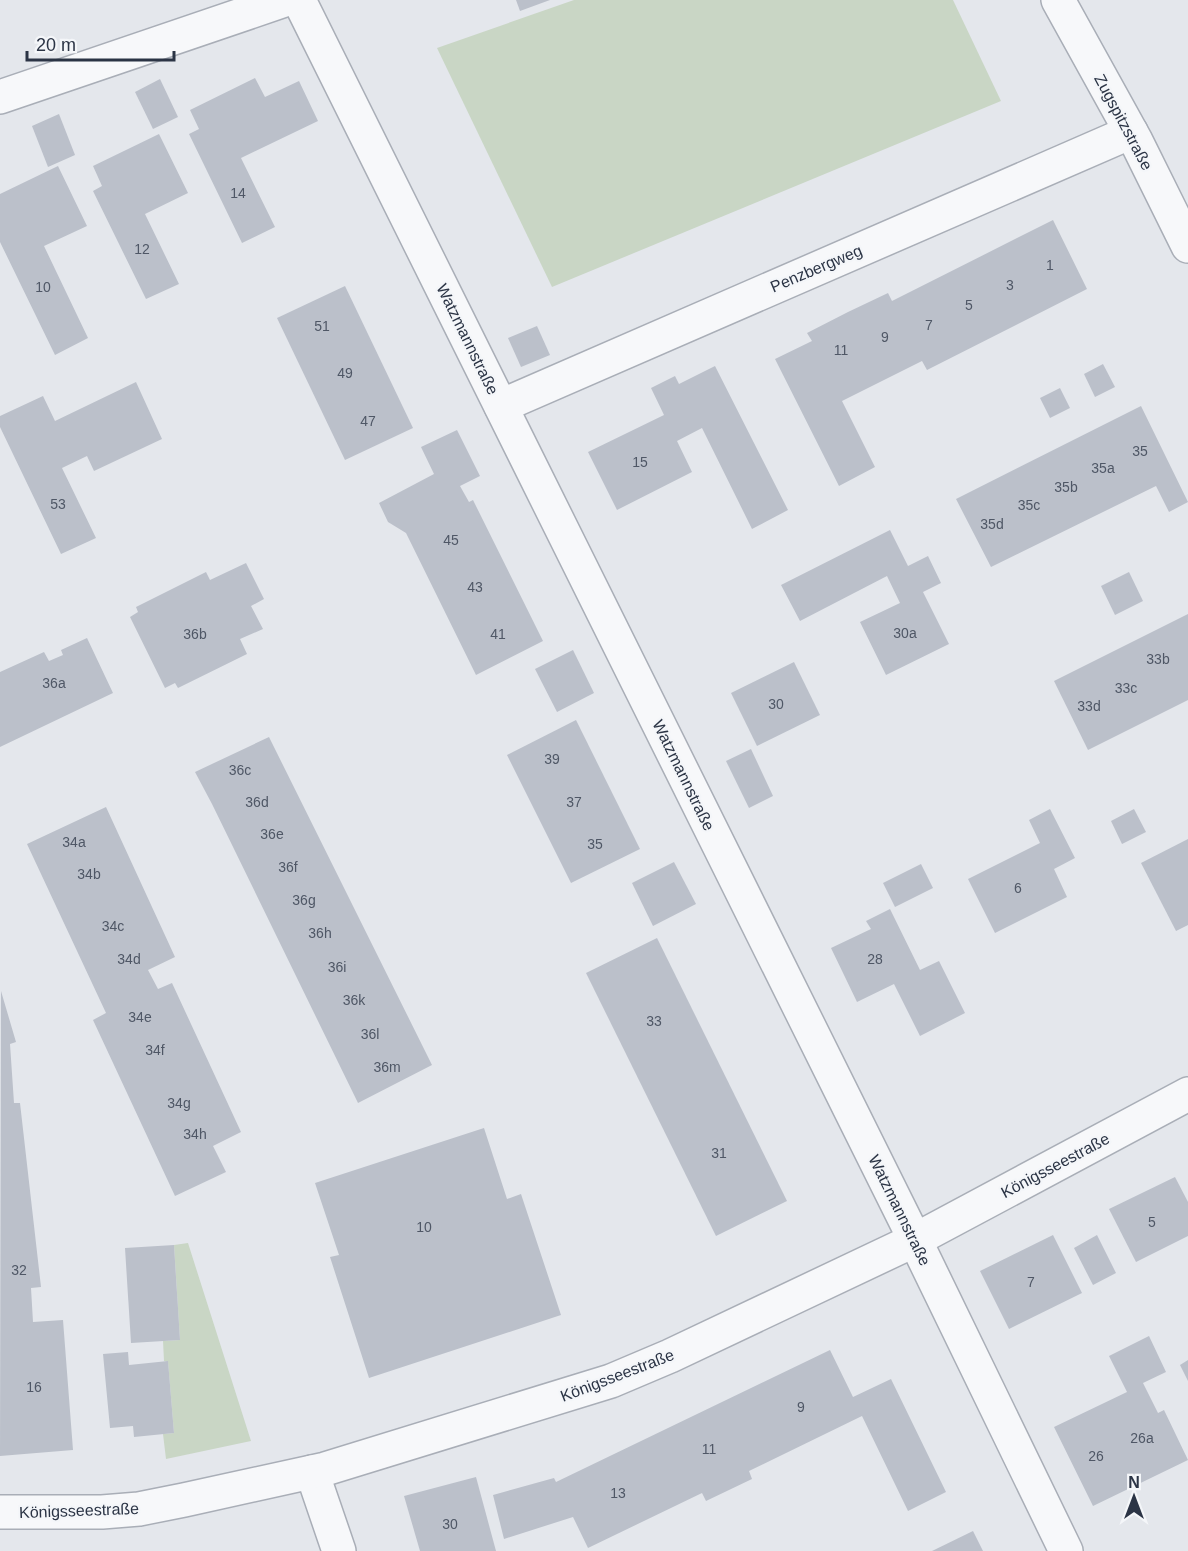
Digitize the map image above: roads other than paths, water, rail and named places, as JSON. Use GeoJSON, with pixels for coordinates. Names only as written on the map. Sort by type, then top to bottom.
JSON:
{"type":"FeatureCollection","features":[{"type":"Feature","properties":{"kind":"street"},"geometry":{"type":"LineString","coordinates":[[0,97],[285,0]]}},
{"type":"Feature","properties":{"kind":"street","name":"Watzmannstraße"},"geometry":{"type":"LineString","coordinates":[[299,0],[915,1240],[1066,1551]]}},
{"type":"Feature","properties":{"kind":"street","name":"Zugspitzstraße"},"geometry":{"type":"LineString","coordinates":[[1058,0],[1131,132],[1188,246]]}},
{"type":"Feature","properties":{"kind":"street","name":"Penzbergweg"},"geometry":{"type":"LineString","coordinates":[[501,406],[1131,132]]}},
{"type":"Feature","properties":{"kind":"street","name":"Königsseestraße"},"geometry":{"type":"LineString","coordinates":[[0,1512],[102,1512],[139,1509],[312,1473],[611,1381],[670,1356],[915,1240],[1188,1094]]}},
{"type":"Feature","properties":{"kind":"street"},"geometry":{"type":"LineString","coordinates":[[312,1473],[339,1551]]}}]}
